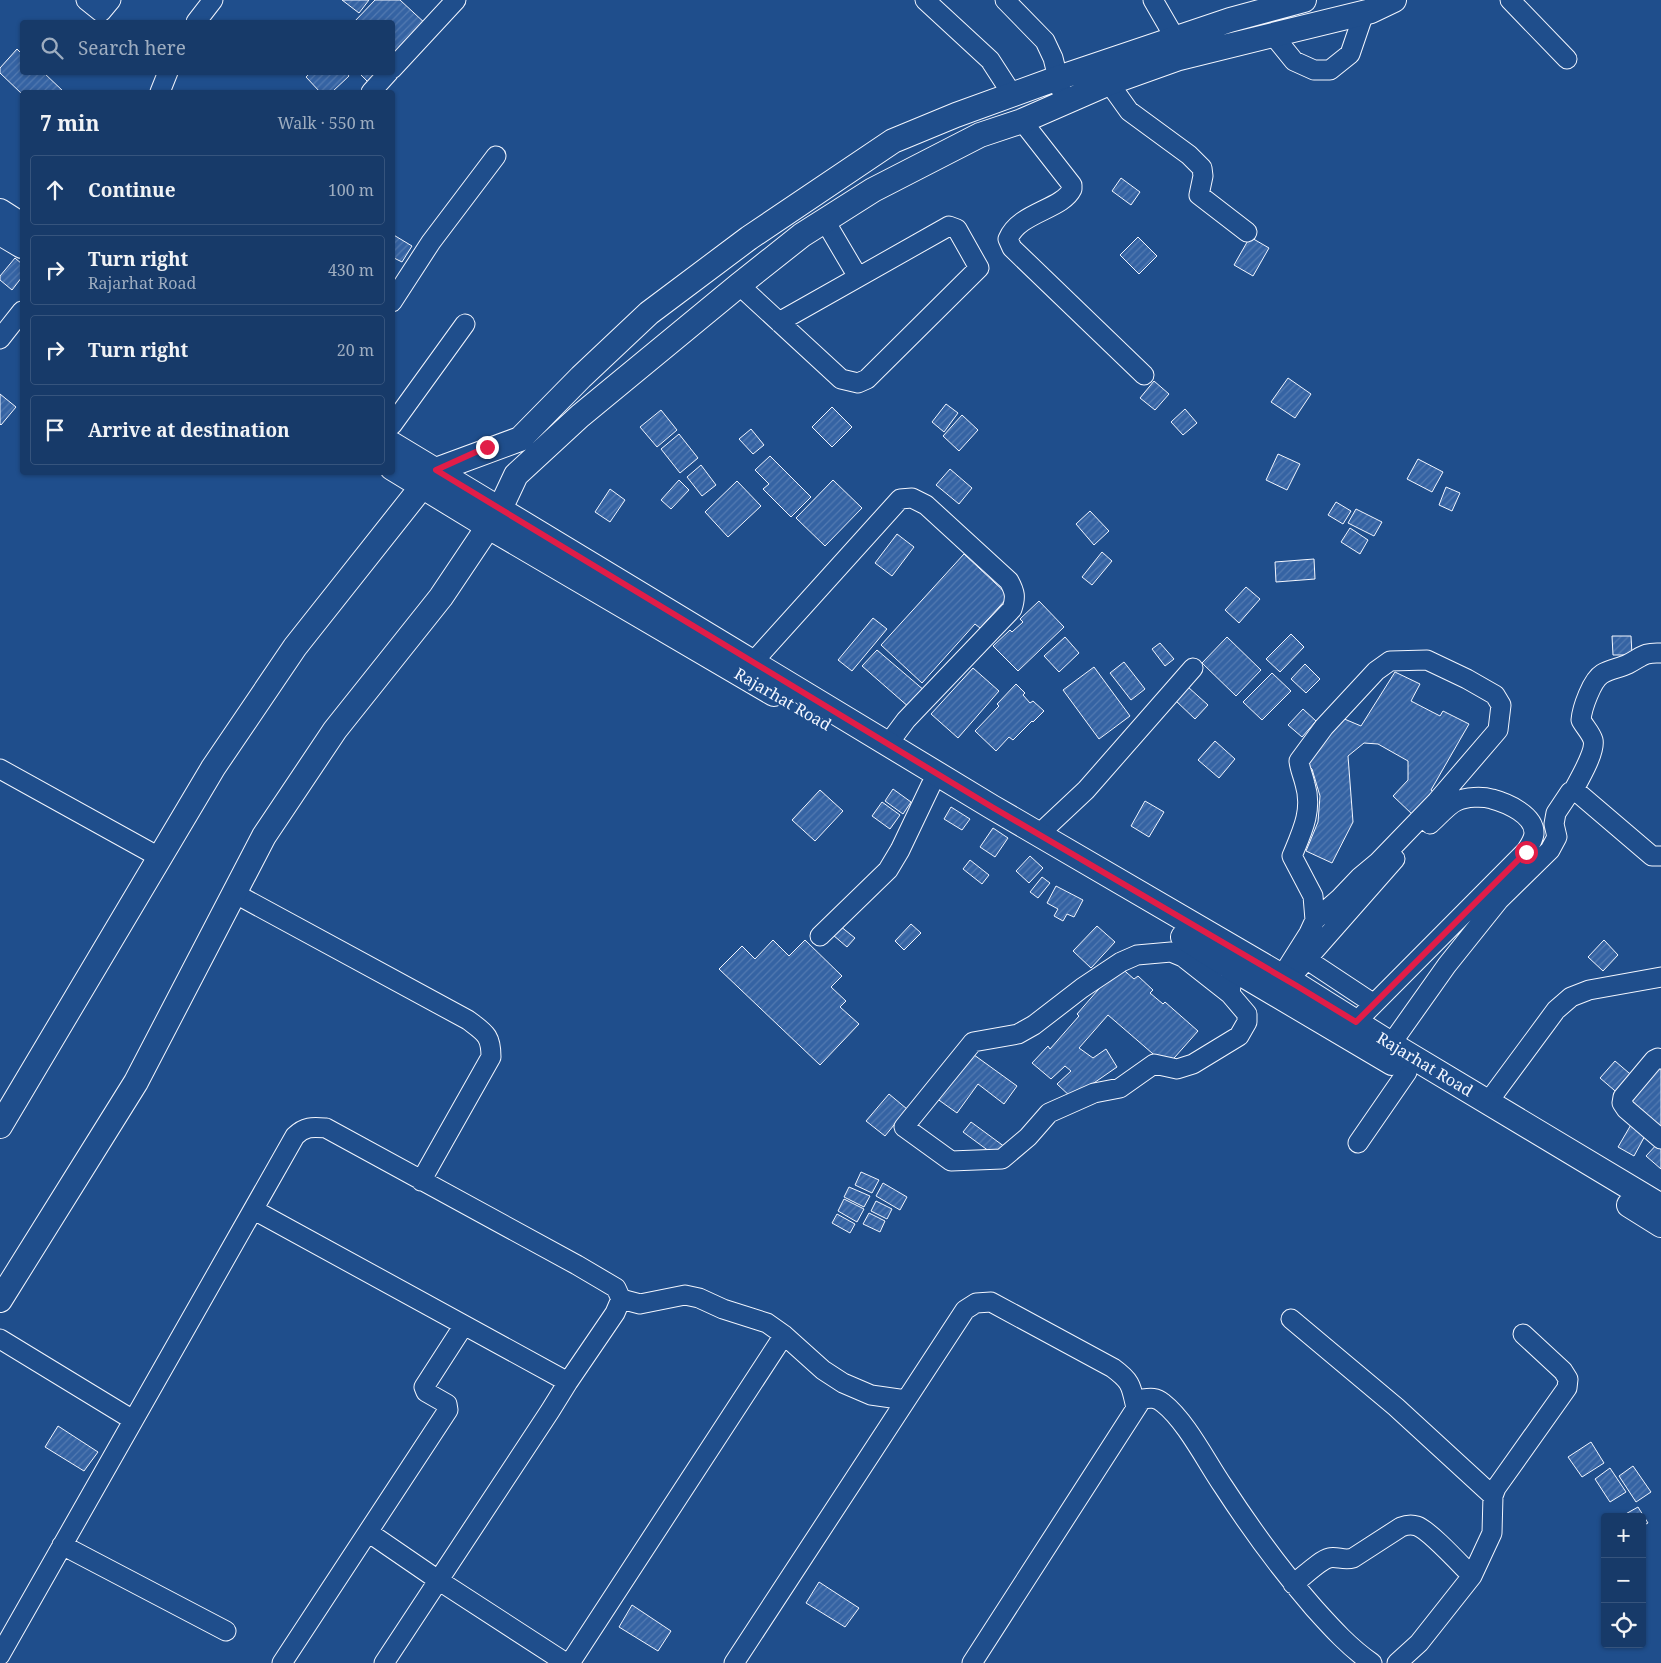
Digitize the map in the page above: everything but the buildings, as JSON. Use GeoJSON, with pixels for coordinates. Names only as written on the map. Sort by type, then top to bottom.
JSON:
{"type":"FeatureCollection","features":[{"type":"Feature","properties":{"kind":"main road"},"geometry":{"type":"LineString","coordinates":[[0,1126],[213,768],[295,647],[429,478],[520,440],[593,365],[650,313],[749,238],[893,141],[956,115],[1058,78],[1230,20],[1304,0]]}},
{"type":"Feature","properties":{"kind":"main road"},"geometry":{"type":"LineString","coordinates":[[0,1300],[136,1082],[264,836],[335,730],[441,597],[493,518],[516,475],[580,416],[739,285],[802,236],[874,190],[980,135],[1022,121],[1109,83],[1179,58],[1273,35],[1394,0]]}},
{"type":"Feature","properties":{"kind":"main road"},"geometry":{"type":"LineString","coordinates":[[0,211],[20,224]]}},
{"type":"Feature","properties":{"kind":"main road"},"geometry":{"type":"LineString","coordinates":[[0,233],[20,245]]}},
{"type":"Feature","properties":{"kind":"main road","name":"Rajarhat Road"},"geometry":{"type":"LineString","coordinates":[[395,447],[429,478],[930,786],[1188,950],[1233,970],[1280,983],[1356,1022],[1661,1206]]}},
{"type":"Feature","properties":{"kind":"main road","name":"Rajarhat Road"},"geometry":{"type":"LineString","coordinates":[[395,469],[429,478]]}},
{"type":"Feature","properties":{"kind":"main road","name":"Rajarhat Road"},"geometry":{"type":"LineString","coordinates":[[493,518],[753,662],[1280,983],[1407,1072],[1661,1225]]}},
{"type":"Feature","properties":{"kind":"street"},"geometry":{"type":"LineString","coordinates":[[86,0],[101,12],[111,0]]}},
{"type":"Feature","properties":{"kind":"street"},"geometry":{"type":"LineString","coordinates":[[198,20],[213,0]]}},
{"type":"Feature","properties":{"kind":"street"},"geometry":{"type":"LineString","coordinates":[[395,66],[456,0]]}},
{"type":"Feature","properties":{"kind":"street"},"geometry":{"type":"LineString","coordinates":[[925,0],[990,60],[1012,94]]}},
{"type":"Feature","properties":{"kind":"street"},"geometry":{"type":"LineString","coordinates":[[1005,0],[1045,41],[1053,58],[1065,102]]}},
{"type":"Feature","properties":{"kind":"street"},"geometry":{"type":"LineString","coordinates":[[1153,0],[1175,38]]}},
{"type":"Feature","properties":{"kind":"street"},"geometry":{"type":"LineString","coordinates":[[1510,0],[1567,59]]}},
{"type":"Feature","properties":{"kind":"street"},"geometry":{"type":"LineString","coordinates":[[1273,35],[1294,61],[1314,70],[1330,70],[1350,54],[1367,8]]}},
{"type":"Feature","properties":{"kind":"street"},"geometry":{"type":"LineString","coordinates":[[161,90],[167,75]]}},
{"type":"Feature","properties":{"kind":"street"},"geometry":{"type":"LineString","coordinates":[[373,90],[386,75]]}},
{"type":"Feature","properties":{"kind":"street"},"geometry":{"type":"LineString","coordinates":[[1109,83],[1129,111],[1189,155],[1202,168],[1203,176],[1199,195],[1247,232]]}},
{"type":"Feature","properties":{"kind":"street"},"geometry":{"type":"LineString","coordinates":[[1022,121],[1072,185],[1072,189],[1066,197],[1024,220],[1011,230],[1008,239],[1012,248],[1144,375]]}},
{"type":"Feature","properties":{"kind":"street"},"geometry":{"type":"LineString","coordinates":[[395,298],[432,242],[496,156]]}},
{"type":"Feature","properties":{"kind":"street"},"geometry":{"type":"LineString","coordinates":[[825,220],[858,277]]}},
{"type":"Feature","properties":{"kind":"street"},"geometry":{"type":"LineString","coordinates":[[739,285],[779,322],[841,379],[858,383],[867,379],[979,268],[958,229],[949,226],[779,322]]}},
{"type":"Feature","properties":{"kind":"street"},"geometry":{"type":"LineString","coordinates":[[0,338],[20,313]]}},
{"type":"Feature","properties":{"kind":"street"},"geometry":{"type":"LineString","coordinates":[[395,421],[465,324]]}},
{"type":"Feature","properties":{"kind":"street"},"geometry":{"type":"LineString","coordinates":[[753,662],[900,499],[912,498],[926,505],[1009,581],[1016,598],[1012,609],[906,720],[888,744]]}},
{"type":"Feature","properties":{"kind":"street"},"geometry":{"type":"LineString","coordinates":[[1391,1044],[1446,965],[1499,900],[1550,850],[1557,837],[1554,824],[1556,813],[1568,794],[1574,791],[1592,752],[1593,737],[1581,720],[1596,678],[1603,673],[1627,665],[1646,653],[1661,653]]}},
{"type":"Feature","properties":{"kind":"street"},"geometry":{"type":"LineString","coordinates":[[1280,983],[1315,920],[1378,862],[1437,801],[1498,730],[1501,706],[1495,695],[1427,660],[1390,661],[1376,671],[1324,727],[1299,761],[1307,794],[1307,819],[1292,856],[1313,896],[1315,920]]}},
{"type":"Feature","properties":{"kind":"street"},"geometry":{"type":"LineString","coordinates":[[1038,835],[1086,790],[1193,668]]}},
{"type":"Feature","properties":{"kind":"street"},"geometry":{"type":"LineString","coordinates":[[0,769],[159,857]]}},
{"type":"Feature","properties":{"kind":"street"},"geometry":{"type":"LineString","coordinates":[[820,936],[888,870],[900,850],[930,786]]}},
{"type":"Feature","properties":{"kind":"street"},"geometry":{"type":"LineString","coordinates":[[1574,791],[1652,856],[1661,856]]}},
{"type":"Feature","properties":{"kind":"street"},"geometry":{"type":"LineString","coordinates":[[1280,983],[1306,959],[1410,843],[1456,801],[1472,798],[1490,798],[1511,806],[1529,819],[1534,832],[1526,852],[1356,1022]]}},
{"type":"Feature","properties":{"kind":"street"},"geometry":{"type":"LineString","coordinates":[[234,893],[468,1020],[484,1032],[491,1042],[491,1058],[420,1181]]}},
{"type":"Feature","properties":{"kind":"street"},"geometry":{"type":"LineString","coordinates":[[1188,950],[1230,994],[1246,1014],[1247,1022],[1239,1036],[1194,1064],[1177,1070],[1154,1064],[1120,1088],[1094,1093],[1049,1113],[1028,1137],[1002,1159],[951,1161],[904,1127],[972,1042],[1018,1034],[1034,1025],[1082,988],[1121,962],[1137,955],[1188,950]]}},
{"type":"Feature","properties":{"kind":"street"},"geometry":{"type":"LineString","coordinates":[[1306,959],[1374,1004]]}},
{"type":"Feature","properties":{"kind":"street"},"geometry":{"type":"LineString","coordinates":[[1230,994],[1233,970]]}},
{"type":"Feature","properties":{"kind":"street"},"geometry":{"type":"LineString","coordinates":[[1488,1102],[1556,1010],[1571,997],[1589,990],[1661,977]]}},
{"type":"Feature","properties":{"kind":"street"},"geometry":{"type":"LineString","coordinates":[[1661,1059],[1654,1060],[1623,1097],[1622,1103],[1626,1109],[1661,1139]]}},
{"type":"Feature","properties":{"kind":"street"},"geometry":{"type":"LineString","coordinates":[[1358,1142],[1407,1072]]}},
{"type":"Feature","properties":{"kind":"street"},"geometry":{"type":"LineString","coordinates":[[12,1663],[0,1656],[295,1136],[301,1130],[310,1127],[326,1128],[616,1288],[621,1299],[615,1313],[384,1663]]}},
{"type":"Feature","properties":{"kind":"street"},"geometry":{"type":"LineString","coordinates":[[254,1210],[568,1382]]}},
{"type":"Feature","properties":{"kind":"street"},"geometry":{"type":"LineString","coordinates":[[621,1299],[640,1304],[685,1295],[699,1298],[723,1309],[767,1323],[784,1335],[823,1370],[843,1384],[871,1395],[906,1400]]}},
{"type":"Feature","properties":{"kind":"street"},"geometry":{"type":"LineString","coordinates":[[734,1663],[965,1310],[976,1303],[991,1302],[1113,1368],[1126,1378],[1131,1388],[1136,1408]]}},
{"type":"Feature","properties":{"kind":"street"},"geometry":{"type":"LineString","coordinates":[[1291,1319],[1396,1407],[1493,1496]]}},
{"type":"Feature","properties":{"kind":"street"},"geometry":{"type":"LineString","coordinates":[[282,1663],[448,1410],[447,1404],[426,1392],[424,1387],[464,1325]]}},
{"type":"Feature","properties":{"kind":"street"},"geometry":{"type":"LineString","coordinates":[[1396,1663],[1419,1643],[1472,1576],[1492,1533],[1493,1496],[1496,1488],[1567,1388],[1568,1379],[1564,1371],[1523,1334]]}},
{"type":"Feature","properties":{"kind":"street"},"geometry":{"type":"LineString","coordinates":[[570,1663],[784,1335]]}},
{"type":"Feature","properties":{"kind":"street"},"geometry":{"type":"LineString","coordinates":[[0,1339],[134,1420]]}},
{"type":"Feature","properties":{"kind":"street"},"geometry":{"type":"LineString","coordinates":[[972,1663],[1142,1399],[1152,1397],[1162,1402],[1183,1425],[1250,1527],[1294,1584],[1331,1627],[1372,1663]]}},
{"type":"Feature","properties":{"kind":"street"},"geometry":{"type":"LineString","coordinates":[[1294,1584],[1326,1559],[1347,1560],[1353,1558],[1401,1527],[1409,1524],[1417,1526],[1427,1533],[1472,1576]]}},
{"type":"Feature","properties":{"kind":"street"},"geometry":{"type":"LineString","coordinates":[[368,1532],[566,1663]]}},
{"type":"Feature","properties":{"kind":"street"},"geometry":{"type":"LineString","coordinates":[[62,1545],[226,1631]]}},
{"type":"Feature","properties":{"kind":"route"},"geometry":{"type":"LineString","coordinates":[[487,447],[436,470],[1038,835],[1356,1022],[1526,852]]}}]}
